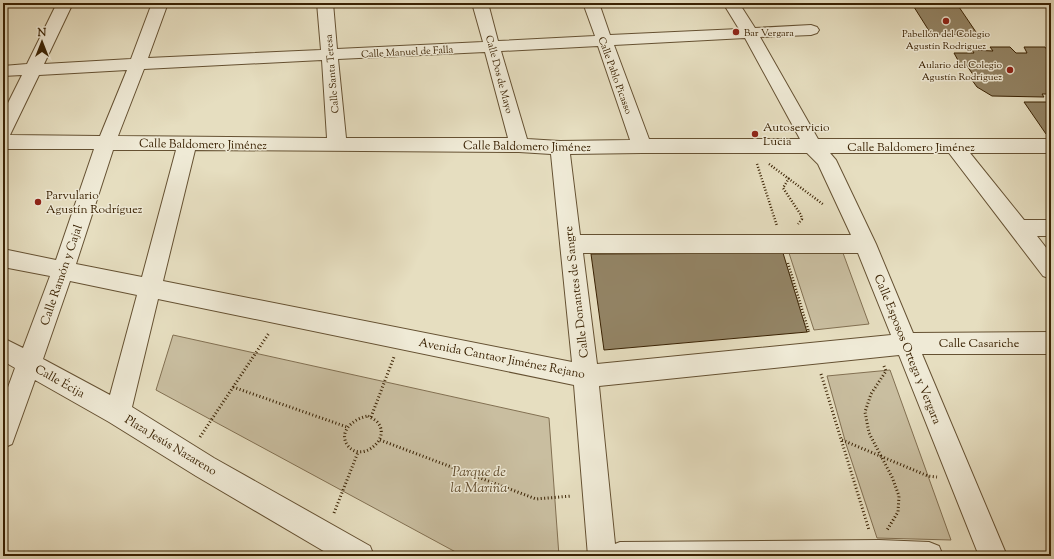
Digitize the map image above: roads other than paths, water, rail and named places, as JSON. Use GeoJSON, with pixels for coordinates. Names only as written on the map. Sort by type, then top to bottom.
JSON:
{"type":"FeatureCollection","features":[{"type":"Feature","properties":{"kind":"street"},"geometry":{"type":"LineString","coordinates":[[3,132],[65,3]]}},
{"type":"Feature","properties":{"kind":"street","name":"Calle Ramón y Cajal"},"geometry":{"type":"LineString","coordinates":[[3,435],[63,270],[106,143],[138,64],[160,3]]}},
{"type":"Feature","properties":{"kind":"street","name":"Calle Santa Teresa"},"geometry":{"type":"LineString","coordinates":[[325,3],[337,145]]}},
{"type":"Feature","properties":{"kind":"street","name":"Calle Dos de Mayo"},"geometry":{"type":"LineString","coordinates":[[480,3],[519,145]]}},
{"type":"Feature","properties":{"kind":"street","name":"Calle Pablo Picasso"},"geometry":{"type":"LineString","coordinates":[[591,3],[642,146]]}},
{"type":"Feature","properties":{"kind":"street","name":"Calle Esposos Ortega y Vergara"},"geometry":{"type":"LineString","coordinates":[[731,3],[750,33],[813,147],[826,160],[865,244],[993,556]]}},
{"type":"Feature","properties":{"kind":"street","name":"Calle Manuel de Falla"},"geometry":{"type":"LineString","coordinates":[[3,72],[34,69],[812,30]]}},
{"type":"Feature","properties":{"kind":"street","name":"Calle Baldomero Jiménez"},"geometry":{"type":"LineString","coordinates":[[3,142],[519,145],[560,148],[642,146],[1051,146]]}},
{"type":"Feature","properties":{"kind":"street","name":"Plaza Jesús Nazareno"},"geometry":{"type":"LineString","coordinates":[[187,144],[118,413],[188,456],[360,556]]}},
{"type":"Feature","properties":{"kind":"street"},"geometry":{"type":"LineString","coordinates":[[955,147],[1051,270]]}},
{"type":"Feature","properties":{"kind":"street","name":"Calle Donantes de Sangre"},"geometry":{"type":"LineString","coordinates":[[560,148],[586,376],[602,556]]}},
{"type":"Feature","properties":{"kind":"street"},"geometry":{"type":"LineString","coordinates":[[1018,228],[1051,228]]}},
{"type":"Feature","properties":{"kind":"street"},"geometry":{"type":"LineString","coordinates":[[570,244],[865,244]]}},
{"type":"Feature","properties":{"kind":"street","name":"Avenida Cantaor Jiménez Rejano"},"geometry":{"type":"LineString","coordinates":[[3,258],[586,376],[906,344]]}},
{"type":"Feature","properties":{"kind":"street","name":"Calle Casariche"},"geometry":{"type":"LineString","coordinates":[[906,344],[1051,343]]}},
{"type":"Feature","properties":{"kind":"street","name":"Calle Écija"},"geometry":{"type":"LineString","coordinates":[[3,349],[118,413]]}},
{"type":"Feature","properties":{"kind":"street"},"geometry":{"type":"LineString","coordinates":[[620,556],[885,554],[929,556]]}},
{"type":"Feature","properties":{"kind":"place","name":"Pabellón del Colegio Agustín Rodriguez"},"geometry":{"type":"Point","coordinates":[946,21]}},
{"type":"Feature","properties":{"kind":"place","name":"Bar Vergara"},"geometry":{"type":"Point","coordinates":[736,32]}},
{"type":"Feature","properties":{"kind":"place","name":"Aulario del Colegio Agustín Rodríguez"},"geometry":{"type":"Point","coordinates":[1010,70]}},
{"type":"Feature","properties":{"kind":"place","name":"Autoservicio Lucia"},"geometry":{"type":"Point","coordinates":[755,134]}},
{"type":"Feature","properties":{"kind":"place","name":"Parvulario Agustín Rodríguez"},"geometry":{"type":"Point","coordinates":[38,202]}},
{"type":"Feature","properties":{"kind":"park label","name":"Parque de la Marina"},"geometry":{"type":"Point","coordinates":[479,480]}}]}
